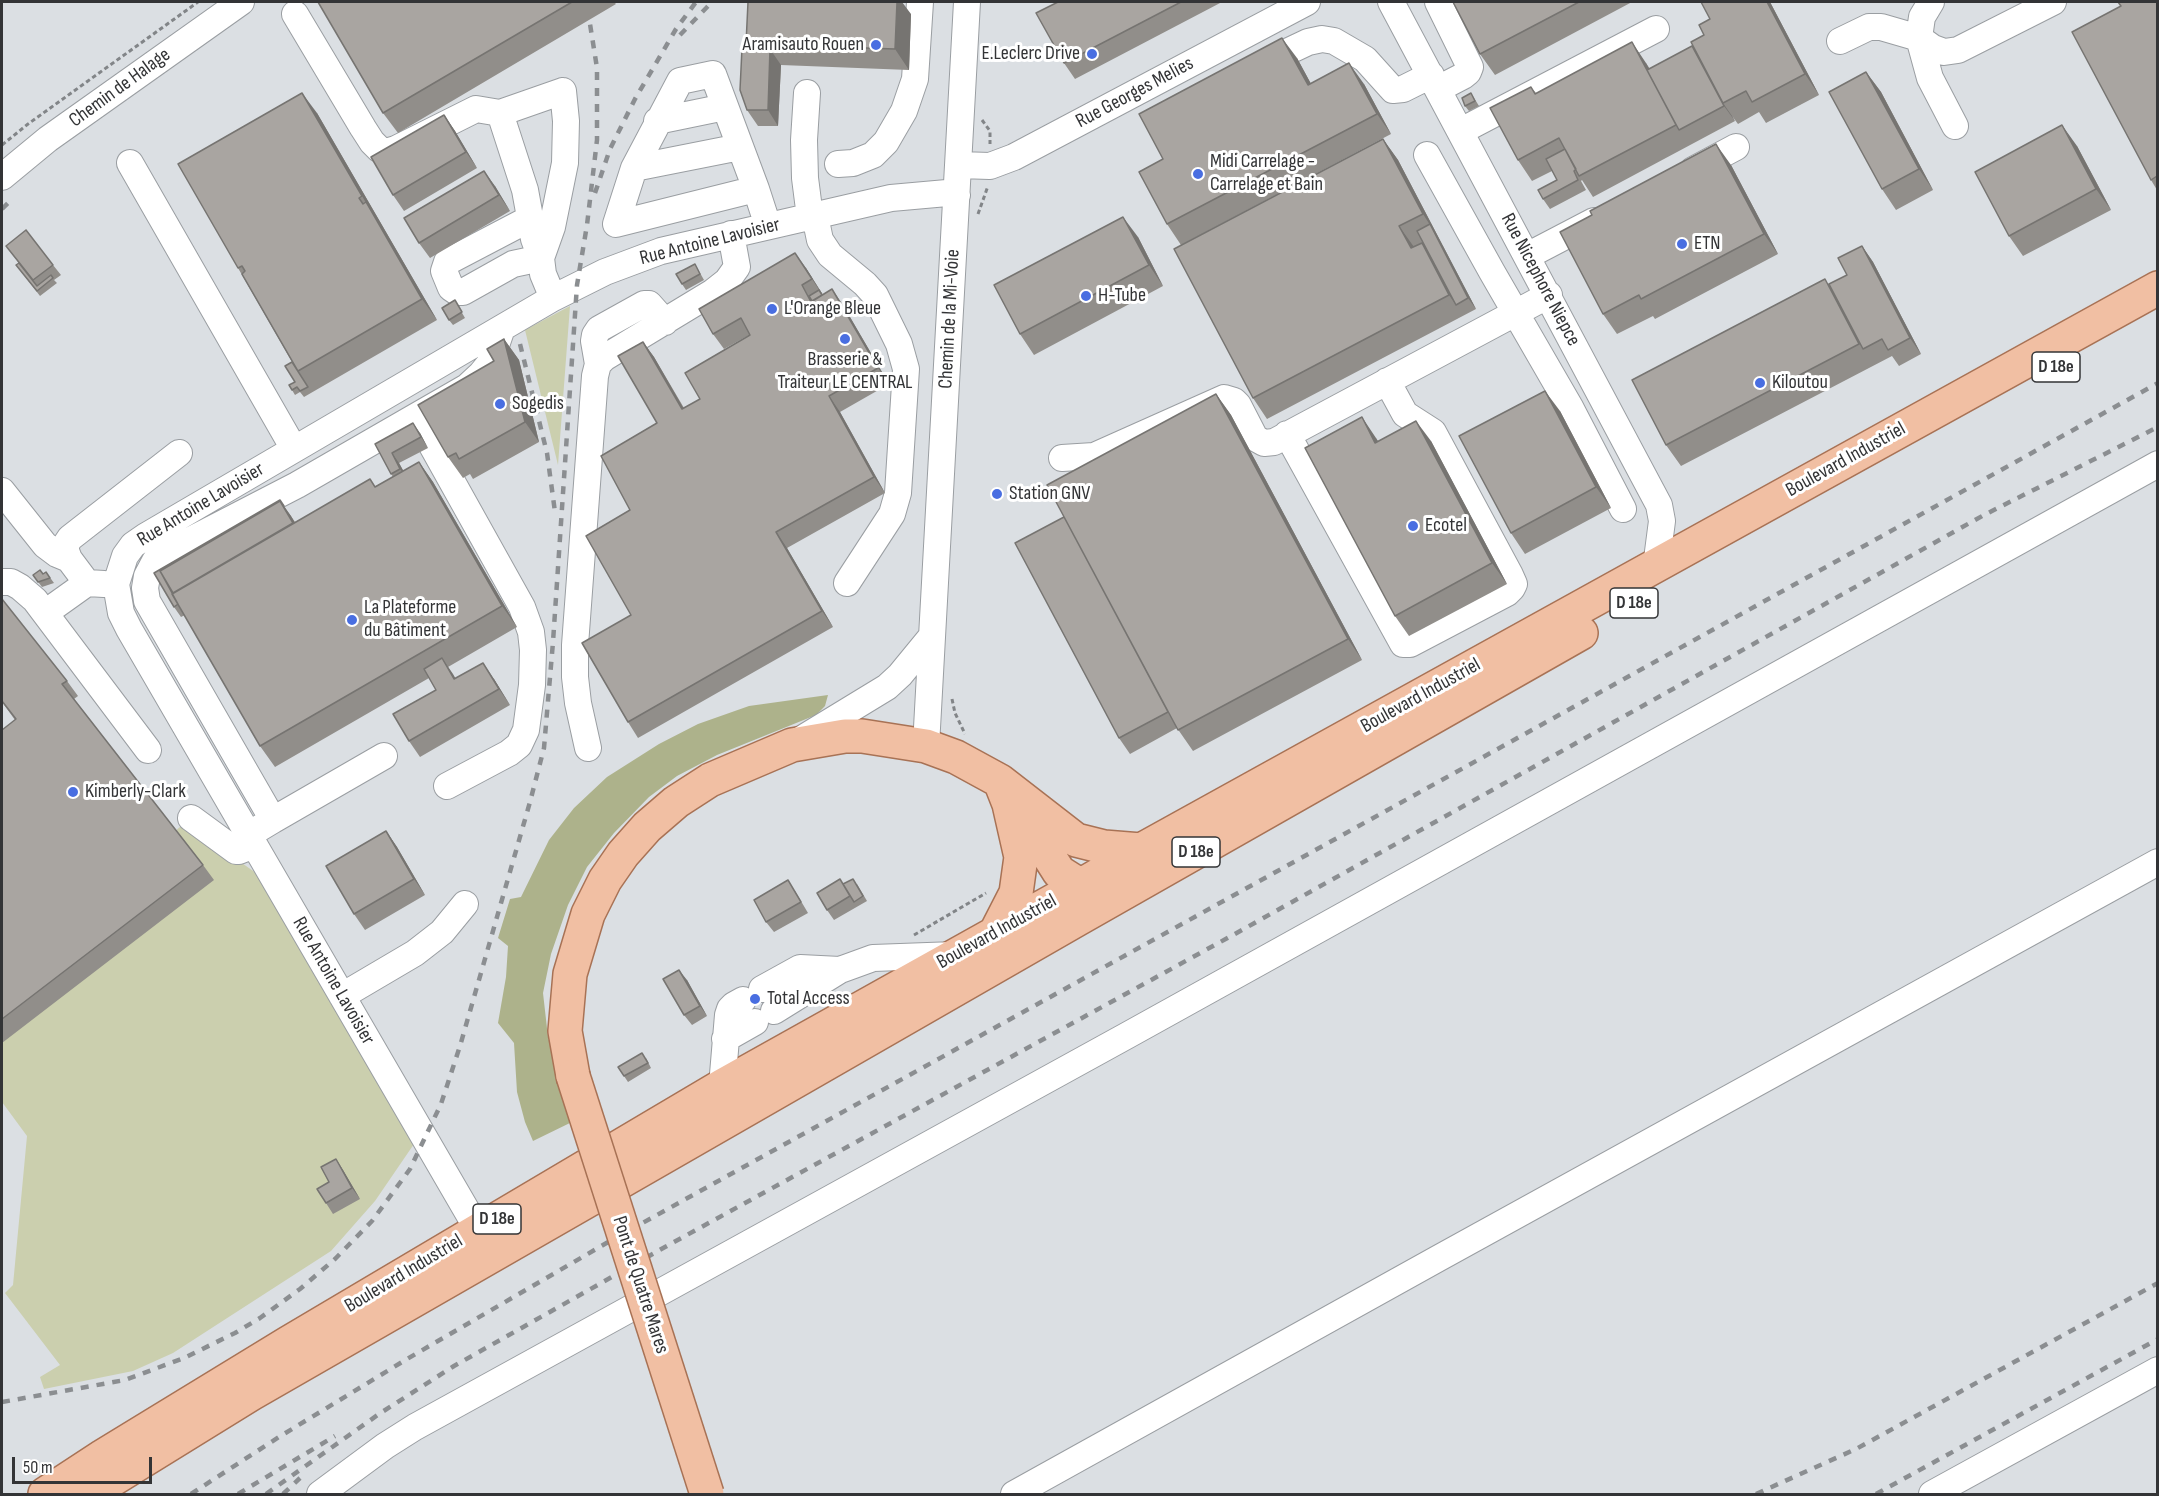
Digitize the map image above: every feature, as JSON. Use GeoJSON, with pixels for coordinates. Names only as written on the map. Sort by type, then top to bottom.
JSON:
{"type":"FeatureCollection","features":[{"type":"Feature","properties":{"kind":"main road","name":"D 18e"},"geometry":{"type":"LineString","coordinates":[[1959,410],[2157,288]]}},
{"type":"Feature","properties":{"kind":"main road","name":"D 18e"},"geometry":{"type":"LineString","coordinates":[[1959,410],[2157,312]]}},
{"type":"Feature","properties":{"kind":"main road","name":"Boulevard Industriel"},"geometry":{"type":"LineString","coordinates":[[45,1494],[269,1354],[722,1086],[1141,850],[1656,567],[1959,410]]}},
{"type":"Feature","properties":{"kind":"main road","name":"Boulevard Industriel"},"geometry":{"type":"LineString","coordinates":[[89,1494],[251,1394],[1078,919],[1764,530],[1959,410]]}},
{"type":"Feature","properties":{"kind":"main road","name":"Pont de Quatre Mares"},"geometry":{"type":"LineString","coordinates":[[707,1494],[573,1076],[565,1031],[570,974],[588,914],[623,854],[647,827],[676,802],[710,780],[792,745],[845,736],[862,736],[941,752],[1005,793]]}},
{"type":"Feature","properties":{"kind":"main road"},"geometry":{"type":"LineString","coordinates":[[1005,793],[1034,831],[1059,872],[1108,902]]}},
{"type":"Feature","properties":{"kind":"main road"},"geometry":{"type":"LineString","coordinates":[[1005,793],[1076,840],[1104,847],[1141,850]]}},
{"type":"Feature","properties":{"kind":"main road"},"geometry":{"type":"LineString","coordinates":[[996,932],[1016,893],[1020,873],[1019,839],[1005,793]]}},
{"type":"Feature","properties":{"kind":"main road"},"geometry":{"type":"LineString","coordinates":[[1076,840],[1081,864],[1078,919]]}},
{"type":"Feature","properties":{"kind":"street","name":"Chemin de Halage"},"geometry":{"type":"LineString","coordinates":[[2,177],[48,140],[241,2]]}},
{"type":"Feature","properties":{"kind":"street"},"geometry":{"type":"LineString","coordinates":[[838,164],[873,155],[886,142],[904,111],[915,79],[920,2]]}},
{"type":"Feature","properties":{"kind":"street","name":"Chemin de la Mi-Voie"},"geometry":{"type":"LineString","coordinates":[[941,752],[932,636],[967,2]]}},
{"type":"Feature","properties":{"kind":"street","name":"Rue Georges Melies"},"geometry":{"type":"LineString","coordinates":[[958,165],[990,166],[1014,158],[1307,2]]}},
{"type":"Feature","properties":{"kind":"street","name":"Rue Nicephore Niepce"},"geometry":{"type":"LineString","coordinates":[[1391,2],[1659,505],[1662,520],[1656,567]]}},
{"type":"Feature","properties":{"kind":"street"},"geometry":{"type":"LineString","coordinates":[[1270,60],[1308,42],[1322,39],[1334,41],[1365,59],[1393,90],[1462,76],[1468,72],[1470,67],[1438,2]]}},
{"type":"Feature","properties":{"kind":"street"},"geometry":{"type":"LineString","coordinates":[[1931,2],[1922,17],[1919,38],[1930,78],[1955,126]]}},
{"type":"Feature","properties":{"kind":"street"},"geometry":{"type":"LineString","coordinates":[[1840,41],[1861,30],[1881,27],[1919,38],[1933,48],[1944,52],[1958,50],[2053,2]]}},
{"type":"Feature","properties":{"kind":"street"},"geometry":{"type":"LineString","coordinates":[[295,14],[372,142],[386,152],[477,108],[500,113],[563,91],[566,121],[565,163],[552,227],[541,258]]}},
{"type":"Feature","properties":{"kind":"street"},"geometry":{"type":"LineString","coordinates":[[1461,131],[1656,29]]}},
{"type":"Feature","properties":{"kind":"street"},"geometry":{"type":"LineString","coordinates":[[756,189],[616,224],[634,168],[680,81],[713,74],[756,189],[768,226]]}},
{"type":"Feature","properties":{"kind":"street"},"geometry":{"type":"LineString","coordinates":[[807,93],[804,169],[812,217],[820,240],[834,258],[875,295],[899,344],[906,369],[898,493],[892,514],[847,583]]}},
{"type":"Feature","properties":{"kind":"street"},"geometry":{"type":"LineString","coordinates":[[657,122],[725,107]]}},
{"type":"Feature","properties":{"kind":"street"},"geometry":{"type":"LineString","coordinates":[[500,113],[525,190],[543,274],[553,298]]}},
{"type":"Feature","properties":{"kind":"street"},"geometry":{"type":"LineString","coordinates":[[634,168],[740,147]]}},
{"type":"Feature","properties":{"kind":"street"},"geometry":{"type":"LineString","coordinates":[[1673,180],[1736,147]]}},
{"type":"Feature","properties":{"kind":"street"},"geometry":{"type":"LineString","coordinates":[[1428,155],[1570,407],[1623,509]]}},
{"type":"Feature","properties":{"kind":"street"},"geometry":{"type":"LineString","coordinates":[[130,163],[294,449]]}},
{"type":"Feature","properties":{"kind":"street","name":"Rue Antoine Lavoisier"},"geometry":{"type":"LineString","coordinates":[[478,1230],[129,629],[121,613],[116,584],[125,556],[133,545],[146,536],[502,327],[606,272],[661,251],[891,198],[947,193],[957,195]]}},
{"type":"Feature","properties":{"kind":"street"},"geometry":{"type":"LineString","coordinates":[[1527,256],[1611,213]]}},
{"type":"Feature","properties":{"kind":"street"},"geometry":{"type":"LineString","coordinates":[[531,218],[447,262],[444,271],[451,288],[457,292],[463,292],[513,264],[541,258]]}},
{"type":"Feature","properties":{"kind":"street"},"geometry":{"type":"LineString","coordinates":[[588,748],[578,703],[575,645],[595,376],[598,364],[595,334],[599,329],[644,304],[649,304],[664,322],[727,281],[736,267],[731,234]]}},
{"type":"Feature","properties":{"kind":"street"},"geometry":{"type":"LineString","coordinates":[[1062,458],[1094,456],[1224,398],[1238,405],[1258,441],[1274,442],[1549,295]]}},
{"type":"Feature","properties":{"kind":"street"},"geometry":{"type":"LineString","coordinates":[[273,820],[147,601],[145,588],[147,576],[155,561],[177,547],[297,485],[467,387],[490,363],[502,327]]}},
{"type":"Feature","properties":{"kind":"street"},"geometry":{"type":"LineString","coordinates":[[1287,434],[1400,642],[1410,644],[1507,593],[1514,584],[1510,575],[1433,432],[1406,414],[1388,381]]}},
{"type":"Feature","properties":{"kind":"street"},"geometry":{"type":"LineString","coordinates":[[416,417],[522,607],[531,632],[533,650],[532,685],[526,730],[519,745],[509,753],[447,786]]}},
{"type":"Feature","properties":{"kind":"street"},"geometry":{"type":"LineString","coordinates":[[902,440],[943,441]]}},
{"type":"Feature","properties":{"kind":"street"},"geometry":{"type":"LineString","coordinates":[[87,583],[69,559],[66,551],[66,544],[70,537],[179,453]]}},
{"type":"Feature","properties":{"kind":"street"},"geometry":{"type":"LineString","coordinates":[[320,1494],[415,1427],[1128,1035],[2157,464]]}},
{"type":"Feature","properties":{"kind":"street"},"geometry":{"type":"LineString","coordinates":[[2,491],[45,545],[69,559]]}},
{"type":"Feature","properties":{"kind":"street"},"geometry":{"type":"LineString","coordinates":[[2,582],[11,582],[20,586],[45,613],[148,750]]}},
{"type":"Feature","properties":{"kind":"street"},"geometry":{"type":"LineString","coordinates":[[45,613],[87,583],[116,584]]}},
{"type":"Feature","properties":{"kind":"street"},"geometry":{"type":"LineString","coordinates":[[792,745],[887,687],[900,675],[932,636]]}},
{"type":"Feature","properties":{"kind":"street"},"geometry":{"type":"LineString","coordinates":[[191,818],[239,851],[273,820],[384,756]]}},
{"type":"Feature","properties":{"kind":"street"},"geometry":{"type":"LineString","coordinates":[[1014,1494],[2157,862]]}},
{"type":"Feature","properties":{"kind":"street"},"geometry":{"type":"LineString","coordinates":[[342,996],[424,946],[442,932],[465,904]]}},
{"type":"Feature","properties":{"kind":"street"},"geometry":{"type":"LineString","coordinates":[[725,1039],[840,970],[873,958],[956,955]]}},
{"type":"Feature","properties":{"kind":"street"},"geometry":{"type":"LineString","coordinates":[[722,1086],[725,1039],[730,1009],[752,994],[800,968],[840,970]]}},
{"type":"Feature","properties":{"kind":"street"},"geometry":{"type":"LineString","coordinates":[[1932,1494],[2157,1370]]}},
{"type":"Feature","properties":{"kind":"path"},"geometry":{"type":"LineString","coordinates":[[2,145],[112,62],[198,2]]}},
{"type":"Feature","properties":{"kind":"path"},"geometry":{"type":"LineString","coordinates":[[941,752],[966,732],[955,713],[950,694]]}},
{"type":"Feature","properties":{"kind":"green space"},"geometry":{"type":"Polygon","coordinates":[[[570,306],[558,465],[525,330],[570,306]]]}},
{"type":"Feature","properties":{"kind":"green space"},"geometry":{"type":"Polygon","coordinates":[[[828,695],[825,706],[816,715],[717,755],[677,776],[649,797],[614,833],[587,867],[568,905],[551,954],[543,993],[548,1037],[574,1121],[533,1141],[517,1092],[514,1043],[498,1023],[506,977],[508,946],[498,938],[510,899],[521,897],[549,840],[574,808],[607,777],[659,744],[698,724],[749,706],[828,695]]]}},
{"type":"Feature","properties":{"kind":"green space"},"geometry":{"type":"Polygon","coordinates":[[[185,823],[256,873],[414,1144],[375,1201],[331,1251],[173,1353],[133,1371],[44,1389],[40,1377],[60,1365],[5,1293],[13,1285],[27,1136],[2,1102],[2,1043],[175,831],[185,823]]]}},
{"type":"Feature","properties":{"kind":"building"},"geometry":{"type":"Polygon","coordinates":[[[318,2],[572,2],[383,113],[318,2]]]}},
{"type":"Feature","properties":{"kind":"building"},"geometry":{"type":"Polygon","coordinates":[[[748,2],[897,2],[895,49],[746,44],[748,2]]]}},
{"type":"Feature","properties":{"kind":"building"},"geometry":{"type":"Polygon","coordinates":[[[1058,2],[1181,2],[1064,63],[1036,13],[1058,2]]]}},
{"type":"Feature","properties":{"kind":"building"},"geometry":{"type":"Polygon","coordinates":[[[1453,2],[1579,2],[1480,54],[1453,2]]]}},
{"type":"Feature","properties":{"kind":"building"},"geometry":{"type":"Polygon","coordinates":[[[1701,2],[1767,2],[1805,74],[1752,102],[1746,91],[1723,103],[1691,42],[1704,35],[1699,25],[1710,19],[1701,2]]]}},
{"type":"Feature","properties":{"kind":"building"},"geometry":{"type":"Polygon","coordinates":[[[2118,2],[2157,2],[2157,176],[2151,180],[2072,32],[2121,6],[2118,2]]]}},
{"type":"Feature","properties":{"kind":"building"},"geometry":{"type":"Polygon","coordinates":[[[1282,38],[1308,85],[1349,63],[1377,114],[1167,224],[1139,172],[1163,159],[1139,114],[1282,38]]]}},
{"type":"Feature","properties":{"kind":"building"},"geometry":{"type":"Polygon","coordinates":[[[1632,42],[1676,125],[1579,176],[1559,138],[1518,160],[1490,108],[1531,87],[1535,94],[1632,42]]]}},
{"type":"Feature","properties":{"kind":"building"},"geometry":{"type":"Polygon","coordinates":[[[1692,46],[1724,106],[1679,130],[1647,70],[1692,46]]]}},
{"type":"Feature","properties":{"kind":"building"},"geometry":{"type":"Polygon","coordinates":[[[742,48],[770,49],[768,110],[747,110],[740,90],[742,48]]]}},
{"type":"Feature","properties":{"kind":"building"},"geometry":{"type":"Polygon","coordinates":[[[1866,72],[1919,169],[1882,189],[1829,92],[1866,72]]]}},
{"type":"Feature","properties":{"kind":"building"},"geometry":{"type":"Polygon","coordinates":[[[302,93],[362,196],[359,198],[363,204],[366,202],[422,299],[298,371],[242,274],[245,271],[242,266],[238,268],[178,164],[302,93]]]}},
{"type":"Feature","properties":{"kind":"building"},"geometry":{"type":"Polygon","coordinates":[[[1471,93],[1475,101],[1465,106],[1462,98],[1471,93]]]}},
{"type":"Feature","properties":{"kind":"building"},"geometry":{"type":"Polygon","coordinates":[[[444,115],[466,152],[393,195],[371,157],[444,115]]]}},
{"type":"Feature","properties":{"kind":"building"},"geometry":{"type":"Polygon","coordinates":[[[2062,125],[2096,189],[2009,236],[1975,172],[2062,125]]]}},
{"type":"Feature","properties":{"kind":"building"},"geometry":{"type":"Polygon","coordinates":[[[1383,139],[1423,214],[1399,226],[1411,248],[1422,243],[1449,295],[1253,398],[1174,249],[1383,139]]]}},
{"type":"Feature","properties":{"kind":"building","name":"ETN"},"geometry":{"type":"Polygon","coordinates":[[[1716,144],[1764,234],[1641,299],[1639,295],[1603,314],[1560,232],[1592,215],[1590,211],[1716,144]]]}},
{"type":"Feature","properties":{"kind":"building"},"geometry":{"type":"Polygon","coordinates":[[[1565,149],[1576,169],[1574,171],[1578,180],[1543,199],[1538,190],[1557,180],[1546,159],[1565,149]]]}},
{"type":"Feature","properties":{"kind":"building"},"geometry":{"type":"Polygon","coordinates":[[[484,171],[499,195],[419,243],[404,218],[484,171]]]}},
{"type":"Feature","properties":{"kind":"building"},"geometry":{"type":"Polygon","coordinates":[[[1123,217],[1149,265],[1020,334],[994,285],[1123,217]]]}},
{"type":"Feature","properties":{"kind":"building"},"geometry":{"type":"Polygon","coordinates":[[[1430,224],[1468,298],[1456,305],[1417,231],[1430,224]]]}},
{"type":"Feature","properties":{"kind":"building"},"geometry":{"type":"Polygon","coordinates":[[[26,230],[53,265],[33,280],[6,246],[26,230]]]}},
{"type":"Feature","properties":{"kind":"building"},"geometry":{"type":"Polygon","coordinates":[[[1862,246],[1910,338],[1888,350],[1882,339],[1863,349],[1829,284],[1847,275],[1838,258],[1862,246]]]}},
{"type":"Feature","properties":{"kind":"building"},"geometry":{"type":"Polygon","coordinates":[[[795,253],[812,279],[802,285],[811,302],[832,289],[878,368],[829,396],[874,477],[776,532],[822,611],[628,722],[582,643],[631,615],[586,536],[630,510],[601,456],[657,423],[618,356],[643,342],[682,409],[700,399],[685,373],[750,335],[741,318],[713,334],[699,309],[795,253]]]}},
{"type":"Feature","properties":{"kind":"building"},"geometry":{"type":"Polygon","coordinates":[[[19,263],[37,286],[51,275],[53,278],[37,291],[16,265],[19,263]]]}},
{"type":"Feature","properties":{"kind":"building"},"geometry":{"type":"Polygon","coordinates":[[[695,264],[700,274],[682,284],[676,274],[695,264]]]}},
{"type":"Feature","properties":{"kind":"building","name":"Kiloutou"},"geometry":{"type":"Polygon","coordinates":[[[1825,279],[1859,344],[1666,445],[1632,380],[1825,279]]]}},
{"type":"Feature","properties":{"kind":"building"},"geometry":{"type":"Polygon","coordinates":[[[819,290],[822,295],[812,301],[809,296],[819,290]]]}},
{"type":"Feature","properties":{"kind":"building"},"geometry":{"type":"Polygon","coordinates":[[[455,300],[462,312],[449,320],[442,308],[455,300]]]}},
{"type":"Feature","properties":{"kind":"building"},"geometry":{"type":"Polygon","coordinates":[[[504,339],[525,422],[459,459],[456,453],[448,457],[418,405],[494,361],[487,349],[504,339]]]}},
{"type":"Feature","properties":{"kind":"building"},"geometry":{"type":"Polygon","coordinates":[[[292,362],[308,387],[300,391],[297,387],[292,390],[289,385],[295,382],[285,366],[292,362]]]}},
{"type":"Feature","properties":{"kind":"building"},"geometry":{"type":"Polygon","coordinates":[[[1545,391],[1596,487],[1511,533],[1459,436],[1545,391]]]}},
{"type":"Feature","properties":{"kind":"building"},"geometry":{"type":"Polygon","coordinates":[[[1216,394],[1348,639],[1178,730],[1047,485],[1216,394]]]}},
{"type":"Feature","properties":{"kind":"building","name":"Ecotel"},"geometry":{"type":"Polygon","coordinates":[[[1362,417],[1375,443],[1416,421],[1492,563],[1395,616],[1305,448],[1362,417]]]}},
{"type":"Feature","properties":{"kind":"building"},"geometry":{"type":"Polygon","coordinates":[[[413,423],[421,437],[392,453],[400,469],[391,474],[375,444],[413,423]]]}},
{"type":"Feature","properties":{"kind":"building","name":"La Plateforme du Bâtiment"},"geometry":{"type":"Polygon","coordinates":[[[419,462],[502,606],[260,746],[172,594],[370,479],[375,487],[419,462]]]}},
{"type":"Feature","properties":{"kind":"building"},"geometry":{"type":"Polygon","coordinates":[[[280,500],[284,506],[280,501],[160,571],[178,604],[174,607],[154,573],[280,500]]]}},
{"type":"Feature","properties":{"kind":"building"},"geometry":{"type":"Polygon","coordinates":[[[280,501],[293,523],[173,593],[160,571],[280,501]]]}},
{"type":"Feature","properties":{"kind":"building"},"geometry":{"type":"Polygon","coordinates":[[[1064,517],[1168,712],[1119,738],[1015,543],[1064,517]]]}},
{"type":"Feature","properties":{"kind":"building"},"geometry":{"type":"Polygon","coordinates":[[[40,570],[43,574],[46,572],[50,578],[38,582],[33,575],[40,570]]]}},
{"type":"Feature","properties":{"kind":"building","name":"Kimberly-Clark"},"geometry":{"type":"Polygon","coordinates":[[[2,599],[67,681],[62,684],[203,865],[2,1019],[2,730],[16,719],[2,701],[2,599]]]}},
{"type":"Feature","properties":{"kind":"building"},"geometry":{"type":"Polygon","coordinates":[[[442,658],[454,679],[483,663],[499,689],[409,741],[393,714],[436,690],[424,669],[442,658]]]}},
{"type":"Feature","properties":{"kind":"building"},"geometry":{"type":"Polygon","coordinates":[[[386,831],[414,879],[354,914],[326,866],[386,831]]]}},
{"type":"Feature","properties":{"kind":"building"},"geometry":{"type":"Polygon","coordinates":[[[840,879],[850,896],[827,910],[817,893],[840,879]]]}},
{"type":"Feature","properties":{"kind":"building"},"geometry":{"type":"Polygon","coordinates":[[[853,879],[863,896],[854,902],[843,884],[853,879]]]}},
{"type":"Feature","properties":{"kind":"building"},"geometry":{"type":"Polygon","coordinates":[[[788,880],[801,902],[766,922],[754,900],[788,880]]]}},
{"type":"Feature","properties":{"kind":"building"},"geometry":{"type":"Polygon","coordinates":[[[679,970],[700,1006],[684,1015],[663,979],[679,970]]]}},
{"type":"Feature","properties":{"kind":"building"},"geometry":{"type":"Polygon","coordinates":[[[642,1053],[648,1063],[624,1076],[618,1067],[642,1053]]]}},
{"type":"Feature","properties":{"kind":"building"},"geometry":{"type":"Polygon","coordinates":[[[336,1159],[352,1188],[326,1203],[317,1189],[329,1182],[321,1167],[336,1159]]]}},
{"type":"Feature","properties":{"kind":"railway"},"geometry":{"type":"LineString","coordinates":[[595,193],[610,149],[635,99],[676,29],[696,2]]}},
{"type":"Feature","properties":{"kind":"railway"},"geometry":{"type":"LineString","coordinates":[[680,35],[712,2]]}},
{"type":"Feature","properties":{"kind":"railway"},"geometry":{"type":"LineString","coordinates":[[2,1402],[125,1380],[184,1358],[260,1318],[300,1289],[335,1259],[372,1221],[410,1169],[441,1104],[460,1046],[544,748],[577,285],[597,140],[597,68],[590,24]]}},
{"type":"Feature","properties":{"kind":"railway"},"geometry":{"type":"LineString","coordinates":[[2,209],[12,199]]}},
{"type":"Feature","properties":{"kind":"railway"},"geometry":{"type":"LineString","coordinates":[[520,344],[547,453],[555,512]]}},
{"type":"Feature","properties":{"kind":"railway"},"geometry":{"type":"LineString","coordinates":[[191,1494],[407,1359],[610,1241],[2158,383]]}},
{"type":"Feature","properties":{"kind":"railway"},"geometry":{"type":"LineString","coordinates":[[266,1494],[379,1414],[454,1366],[665,1247],[1233,935],[1984,515],[2158,427]]}},
{"type":"Feature","properties":{"kind":"railway"},"geometry":{"type":"LineString","coordinates":[[1756,1494],[1856,1449],[2158,1283]]}},
{"type":"Feature","properties":{"kind":"railway"},"geometry":{"type":"LineString","coordinates":[[1876,1494],[2158,1339]]}},
{"type":"Feature","properties":{"kind":"railway"},"geometry":{"type":"LineString","coordinates":[[238,1494],[335,1436]]}},
{"type":"Feature","properties":{"kind":"railway"},"geometry":{"type":"LineString","coordinates":[[283,1494],[300,1478]]}},
{"type":"Feature","properties":{"kind":"place","name":"Aramisauto Rouen"},"geometry":{"type":"Point","coordinates":[876,45]}},
{"type":"Feature","properties":{"kind":"place","name":"E.Leclerc Drive"},"geometry":{"type":"Point","coordinates":[1092,54]}},
{"type":"Feature","properties":{"kind":"place","name":"Midi Carrelage - Carrelage et Bain"},"geometry":{"type":"Point","coordinates":[1198,174]}},
{"type":"Feature","properties":{"kind":"place","name":"ETN"},"geometry":{"type":"Point","coordinates":[1682,244]}},
{"type":"Feature","properties":{"kind":"place","name":"H-Tube"},"geometry":{"type":"Point","coordinates":[1086,296]}},
{"type":"Feature","properties":{"kind":"place","name":"L'Orange Bleue"},"geometry":{"type":"Point","coordinates":[772,309]}},
{"type":"Feature","properties":{"kind":"place","name":"Brasserie & Traiteur LE CENTRAL"},"geometry":{"type":"Point","coordinates":[845,339]}},
{"type":"Feature","properties":{"kind":"place","name":"Kiloutou"},"geometry":{"type":"Point","coordinates":[1760,383]}},
{"type":"Feature","properties":{"kind":"place","name":"Sogedis"},"geometry":{"type":"Point","coordinates":[500,404]}},
{"type":"Feature","properties":{"kind":"place","name":"Station GNV"},"geometry":{"type":"Point","coordinates":[997,494]}},
{"type":"Feature","properties":{"kind":"place","name":"Ecotel"},"geometry":{"type":"Point","coordinates":[1413,526]}},
{"type":"Feature","properties":{"kind":"place","name":"La Plateforme du Bâtiment"},"geometry":{"type":"Point","coordinates":[352,620]}},
{"type":"Feature","properties":{"kind":"place","name":"Kimberly-Clark"},"geometry":{"type":"Point","coordinates":[73,792]}},
{"type":"Feature","properties":{"kind":"place","name":"Total Access"},"geometry":{"type":"Point","coordinates":[755,999]}}]}
